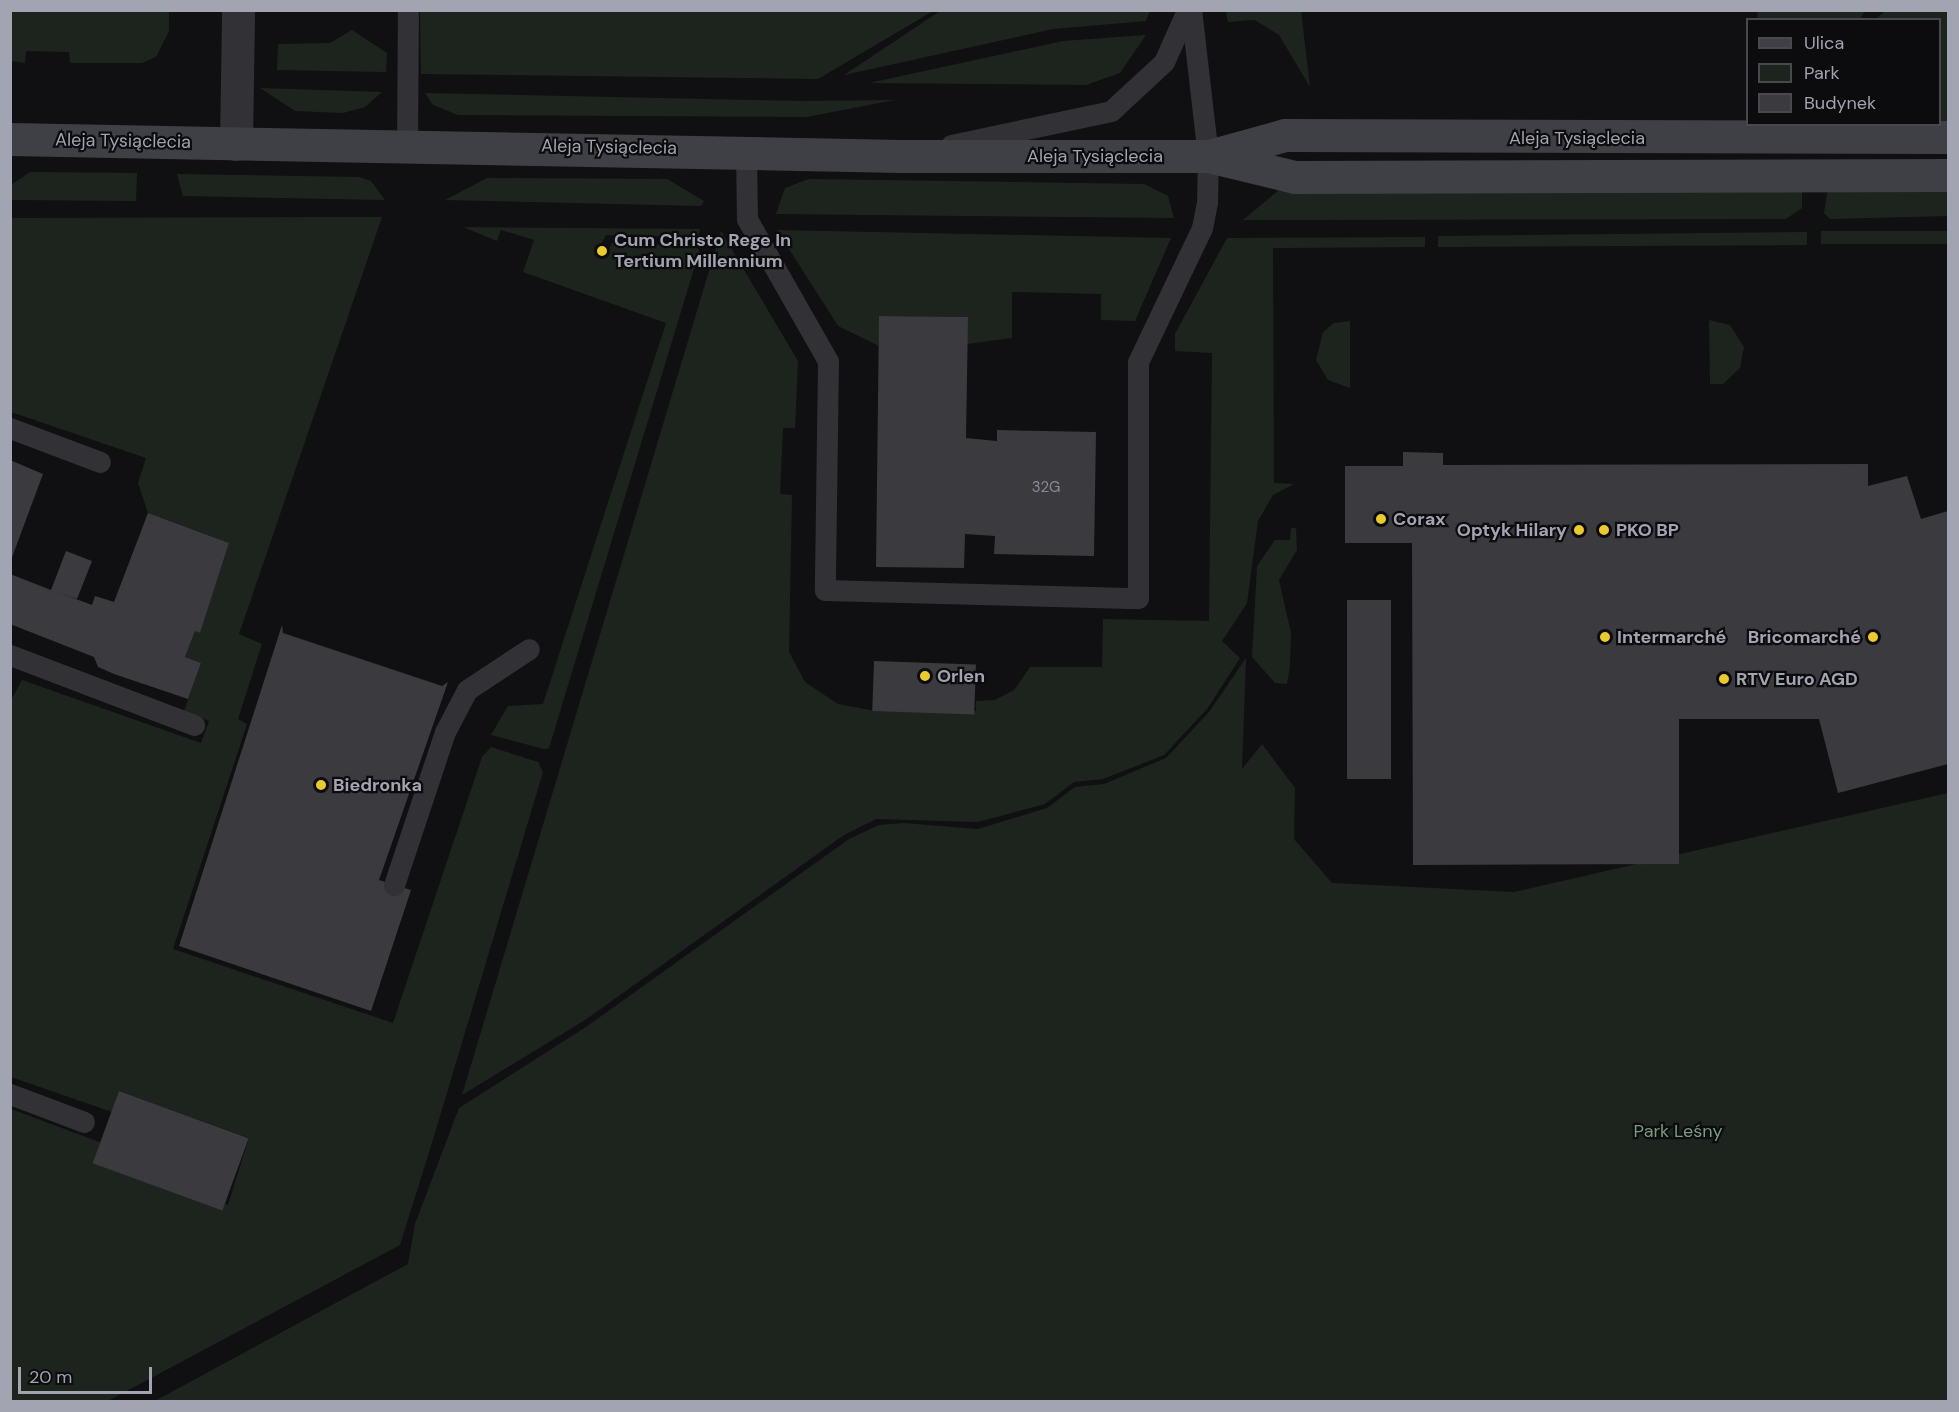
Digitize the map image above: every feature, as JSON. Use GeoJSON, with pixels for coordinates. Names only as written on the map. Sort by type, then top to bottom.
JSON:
{"type":"FeatureCollection","features":[{"type":"Feature","properties":{"kind":"street"},"geometry":{"type":"LineString","coordinates":[[236,144],[238,10]]}},
{"type":"Feature","properties":{"kind":"street","name":"Aleja Tysiąclecia"},"geometry":{"type":"LineString","coordinates":[[1208,156],[1285,135],[1948,136]]}},
{"type":"Feature","properties":{"kind":"street","name":"Aleja Tysiąclecia"},"geometry":{"type":"LineString","coordinates":[[10,139],[236,144],[746,149],[901,156],[1208,156],[1295,177],[1948,175]]}},
{"type":"Feature","properties":{"kind":"lane"},"geometry":{"type":"LineString","coordinates":[[407,144],[408,10]]}},
{"type":"Feature","properties":{"kind":"lane"},"geometry":{"type":"LineString","coordinates":[[901,156],[1111,111],[1164,62],[1189,10]]}},
{"type":"Feature","properties":{"kind":"lane"},"geometry":{"type":"LineString","coordinates":[[746,149],[747,219],[828,361],[825,590],[1138,598],[1138,362],[1202,228],[1208,156],[1189,10]]}},
{"type":"Feature","properties":{"kind":"lane"},"geometry":{"type":"LineString","coordinates":[[10,428],[100,462]]}},
{"type":"Feature","properties":{"kind":"lane"},"geometry":{"type":"LineString","coordinates":[[394,885],[445,732],[467,690],[529,649]]}},
{"type":"Feature","properties":{"kind":"lane"},"geometry":{"type":"LineString","coordinates":[[10,655],[194,725]]}},
{"type":"Feature","properties":{"kind":"lane"},"geometry":{"type":"LineString","coordinates":[[10,1094],[84,1122]]}},
{"type":"Feature","properties":{"kind":"green space"},"geometry":{"type":"Polygon","coordinates":[[[420,10],[933,11],[818,79],[421,74],[420,10]]]}},
{"type":"Feature","properties":{"kind":"green space"},"geometry":{"type":"Polygon","coordinates":[[[1758,10],[1865,11],[1861,18],[1758,18],[1758,10]]]}},
{"type":"Feature","properties":{"kind":"green space"},"geometry":{"type":"Polygon","coordinates":[[[10,11],[169,11],[169,31],[156,57],[142,63],[70,63],[69,52],[26,51],[25,63],[11,61],[10,11]]]}},
{"type":"Feature","properties":{"kind":"green space"},"geometry":{"type":"Polygon","coordinates":[[[940,11],[1150,11],[1146,21],[1053,29],[844,75],[940,11]]]}},
{"type":"Feature","properties":{"kind":"green space"},"geometry":{"type":"Polygon","coordinates":[[[1226,11],[1301,11],[1310,87],[1279,35],[1255,20],[1228,22],[1226,11]]]}},
{"type":"Feature","properties":{"kind":"green space"},"geometry":{"type":"Polygon","coordinates":[[[1885,11],[1948,11],[1948,126],[1941,124],[1941,18],[1877,18],[1885,11]]]}},
{"type":"Feature","properties":{"kind":"green space"},"geometry":{"type":"Polygon","coordinates":[[[352,30],[387,53],[386,72],[277,70],[278,44],[330,43],[352,30]]]}},
{"type":"Feature","properties":{"kind":"green space"},"geometry":{"type":"Polygon","coordinates":[[[1146,35],[1120,73],[1086,85],[869,83],[1063,41],[1146,35]]]}},
{"type":"Feature","properties":{"kind":"green space"},"geometry":{"type":"Polygon","coordinates":[[[260,88],[382,92],[365,107],[343,113],[295,111],[260,88]]]}},
{"type":"Feature","properties":{"kind":"green space"},"geometry":{"type":"Polygon","coordinates":[[[425,93],[803,101],[895,100],[807,117],[458,115],[433,105],[425,93]]]}},
{"type":"Feature","properties":{"kind":"green space"},"geometry":{"type":"Polygon","coordinates":[[[30,172],[137,173],[136,201],[11,200],[11,185],[30,172]]]}},
{"type":"Feature","properties":{"kind":"green space"},"geometry":{"type":"Polygon","coordinates":[[[177,174],[359,177],[371,181],[385,200],[183,196],[177,174]]]}},
{"type":"Feature","properties":{"kind":"green space"},"geometry":{"type":"Polygon","coordinates":[[[487,178],[667,179],[704,201],[701,206],[445,200],[487,178]]]}},
{"type":"Feature","properties":{"kind":"green space"},"geometry":{"type":"Polygon","coordinates":[[[809,179],[1144,184],[1168,196],[1174,218],[776,214],[785,188],[809,179]]]}},
{"type":"Feature","properties":{"kind":"green space"},"geometry":{"type":"Polygon","coordinates":[[[1948,187],[1948,216],[1830,219],[1824,213],[1828,189],[1948,187]]]}},
{"type":"Feature","properties":{"kind":"green space"},"geometry":{"type":"Polygon","coordinates":[[[1280,189],[1802,191],[1802,208],[1786,219],[1243,220],[1280,189]]]}},
{"type":"Feature","properties":{"kind":"green space"},"geometry":{"type":"Polygon","coordinates":[[[382,217],[239,634],[262,644],[238,719],[247,724],[173,949],[393,1023],[482,757],[491,747],[538,762],[543,772],[400,1245],[108,1401],[11,1401],[11,1109],[102,1143],[228,1205],[249,1138],[119,1091],[112,1112],[11,1077],[11,700],[22,680],[201,743],[209,721],[184,711],[201,663],[185,657],[195,631],[200,633],[229,543],[148,513],[138,483],[146,458],[11,412],[11,218],[382,217]]]}},
{"type":"Feature","properties":{"kind":"green space"},"geometry":{"type":"Polygon","coordinates":[[[463,227],[700,229],[698,237],[606,235],[596,254],[605,257],[612,243],[698,246],[699,252],[549,748],[544,749],[491,735],[508,706],[543,704],[666,323],[523,272],[534,240],[501,230],[497,241],[463,227]]]}},
{"type":"Feature","properties":{"kind":"green space"},"geometry":{"type":"Polygon","coordinates":[[[777,230],[1171,238],[1135,321],[1101,320],[1101,294],[1012,292],[1012,338],[967,344],[967,317],[879,316],[879,346],[838,326],[777,230]]]}},
{"type":"Feature","properties":{"kind":"green space"},"geometry":{"type":"Polygon","coordinates":[[[721,231],[798,361],[795,428],[783,428],[780,494],[792,495],[789,652],[805,682],[838,704],[875,711],[976,711],[976,701],[995,700],[1014,690],[1030,667],[1102,667],[1103,619],[1209,621],[1212,353],[1175,351],[1175,334],[1227,238],[1425,237],[1425,247],[1273,248],[1274,483],[1294,484],[1273,495],[1258,521],[1247,603],[1222,641],[1240,658],[1207,709],[1164,755],[1103,779],[1074,782],[1045,804],[978,822],[876,819],[844,835],[585,1020],[462,1095],[721,231]]]}},
{"type":"Feature","properties":{"kind":"green space"},"geometry":{"type":"Polygon","coordinates":[[[1821,231],[1948,231],[1948,244],[1821,244],[1821,231]]]}},
{"type":"Feature","properties":{"kind":"green space"},"geometry":{"type":"Polygon","coordinates":[[[1807,232],[1807,245],[1438,247],[1438,236],[1807,232]]]}},
{"type":"Feature","properties":{"kind":"green space"},"geometry":{"type":"Polygon","coordinates":[[[1709,320],[1730,325],[1744,347],[1740,368],[1723,384],[1710,384],[1709,320]]]}},
{"type":"Feature","properties":{"kind":"green space"},"geometry":{"type":"Polygon","coordinates":[[[1350,321],[1350,388],[1328,380],[1316,360],[1323,332],[1334,323],[1350,321]]]}},
{"type":"Feature","properties":{"kind":"green space"},"geometry":{"type":"Polygon","coordinates":[[[1291,528],[1296,528],[1297,550],[1279,580],[1291,633],[1287,684],[1275,683],[1252,657],[1257,566],[1275,540],[1290,540],[1291,528]]]}},
{"type":"Feature","properties":{"kind":"green space","name":"Park Leśny"},"geometry":{"type":"Polygon","coordinates":[[[1246,658],[1242,769],[1262,744],[1295,788],[1294,839],[1332,883],[1514,892],[1948,793],[1948,1401],[153,1402],[408,1264],[415,1224],[459,1108],[586,1027],[849,839],[879,825],[903,823],[978,829],[1047,808],[1075,787],[1104,784],[1166,758],[1209,712],[1246,658]]]}},
{"type":"Feature","properties":{"kind":"building"},"geometry":{"type":"Polygon","coordinates":[[[879,316],[968,317],[966,438],[997,441],[997,430],[1096,432],[1094,556],[994,554],[995,536],[965,534],[964,568],[876,567],[879,316]]]}},
{"type":"Feature","properties":{"kind":"building","name":"Intermarché"},"geometry":{"type":"Polygon","coordinates":[[[1403,452],[1443,453],[1443,465],[1868,464],[1868,486],[1907,476],[1921,519],[1948,511],[1948,764],[1838,793],[1819,719],[1679,719],[1679,864],[1413,865],[1412,543],[1345,543],[1345,466],[1403,466],[1403,452]]]}},
{"type":"Feature","properties":{"kind":"building"},"geometry":{"type":"Polygon","coordinates":[[[10,460],[43,474],[11,560],[10,560],[10,460]]]}},
{"type":"Feature","properties":{"kind":"building"},"geometry":{"type":"Polygon","coordinates":[[[148,513],[229,543],[200,633],[195,631],[185,657],[201,663],[188,699],[114,674],[98,667],[94,657],[10,624],[10,574],[51,590],[66,551],[92,561],[77,599],[57,592],[92,605],[95,596],[114,602],[148,513]]]}},
{"type":"Feature","properties":{"kind":"building"},"geometry":{"type":"Polygon","coordinates":[[[1347,600],[1391,600],[1391,779],[1347,779],[1347,600]]]}},
{"type":"Feature","properties":{"kind":"building","name":"Biedronka"},"geometry":{"type":"Polygon","coordinates":[[[282,625],[283,633],[442,686],[448,682],[379,880],[411,890],[371,1011],[179,946],[282,625]]]}},
{"type":"Feature","properties":{"kind":"building","name":"Orlen"},"geometry":{"type":"Polygon","coordinates":[[[874,661],[976,665],[974,715],[872,711],[874,661]]]}},
{"type":"Feature","properties":{"kind":"building"},"geometry":{"type":"Polygon","coordinates":[[[119,1091],[249,1138],[222,1211],[93,1163],[119,1091]]]}},
{"type":"Feature","properties":{"kind":"place","name":"Cum Christo Rege In Tertium Millennium"},"geometry":{"type":"Point","coordinates":[602,251]}},
{"type":"Feature","properties":{"kind":"place","name":"Corax"},"geometry":{"type":"Point","coordinates":[1381,519]}},
{"type":"Feature","properties":{"kind":"place","name":"Optyk Hilary"},"geometry":{"type":"Point","coordinates":[1579,530]}},
{"type":"Feature","properties":{"kind":"place","name":"PKO BP"},"geometry":{"type":"Point","coordinates":[1604,530]}},
{"type":"Feature","properties":{"kind":"place","name":"Intermarché"},"geometry":{"type":"Point","coordinates":[1605,637]}},
{"type":"Feature","properties":{"kind":"place","name":"Bricomarché"},"geometry":{"type":"Point","coordinates":[1873,637]}},
{"type":"Feature","properties":{"kind":"place","name":"Orlen"},"geometry":{"type":"Point","coordinates":[925,676]}},
{"type":"Feature","properties":{"kind":"place","name":"RTV Euro AGD"},"geometry":{"type":"Point","coordinates":[1724,679]}},
{"type":"Feature","properties":{"kind":"place","name":"Biedronka"},"geometry":{"type":"Point","coordinates":[321,785]}}]}
